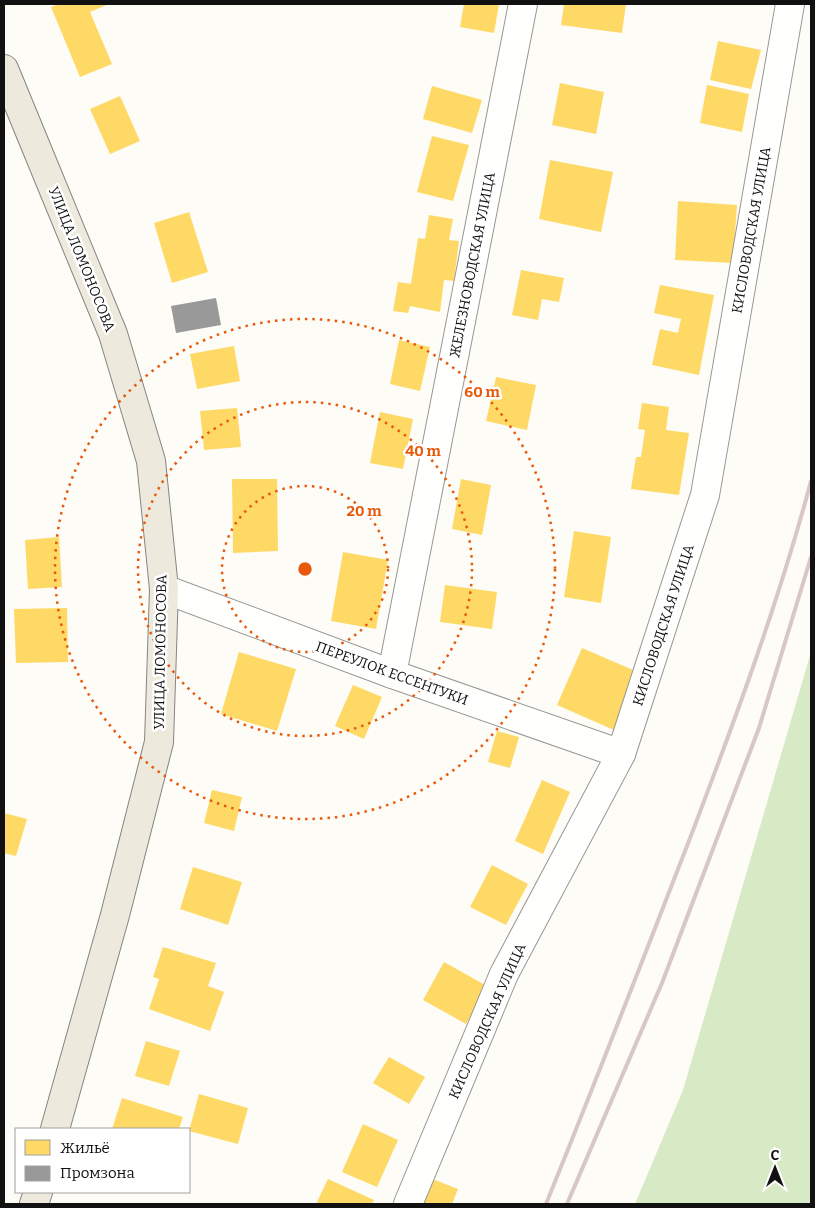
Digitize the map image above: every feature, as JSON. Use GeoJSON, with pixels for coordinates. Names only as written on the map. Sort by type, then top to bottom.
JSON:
{"type":"FeatureCollection","features":[{"type":"Feature","properties":{"kind":"main road","name":"УЛИЦА ЛОМОНОСОВА"},"geometry":{"type":"LineString","coordinates":[[4,69],[113,334],[151,461],[164,589],[159,742],[115,915],[55,1128]]}},
{"type":"Feature","properties":{"kind":"street","name":"ЖЕЛЕЗНОВОДСКАЯ УЛИЦА"},"geometry":{"type":"LineString","coordinates":[[392,674],[523,4]]}},
{"type":"Feature","properties":{"kind":"street","name":"КИСЛОВОДСКАЯ УЛИЦА"},"geometry":{"type":"LineString","coordinates":[[408,1204],[504,974],[621,754],[705,496],[790,4]]}},
{"type":"Feature","properties":{"kind":"street","name":"ПЕРЕУЛОК ЕССЕНТУКИ"},"geometry":{"type":"LineString","coordinates":[[164,589],[392,674],[621,754]]}},
{"type":"Feature","properties":{"kind":"green space"},"geometry":{"type":"Polygon","coordinates":[[[811,652],[811,1204],[635,1204],[683,1090],[811,652]]]}},
{"type":"Feature","properties":{"kind":"building: Жильё"},"geometry":{"type":"Polygon","coordinates":[[[59,4],[109,4],[90,12],[112,64],[80,77],[51,7],[59,4]]]}},
{"type":"Feature","properties":{"kind":"building: Жильё"},"geometry":{"type":"Polygon","coordinates":[[[464,4],[499,4],[494,33],[460,27],[464,4]]]}},
{"type":"Feature","properties":{"kind":"building: Жильё"},"geometry":{"type":"Polygon","coordinates":[[[564,4],[626,4],[622,33],[561,25],[564,4]]]}},
{"type":"Feature","properties":{"kind":"building: Жильё"},"geometry":{"type":"Polygon","coordinates":[[[718,41],[761,50],[751,89],[710,80],[718,41]]]}},
{"type":"Feature","properties":{"kind":"building: Жильё"},"geometry":{"type":"Polygon","coordinates":[[[560,83],[604,92],[596,134],[552,125],[560,83]]]}},
{"type":"Feature","properties":{"kind":"building: Жильё"},"geometry":{"type":"Polygon","coordinates":[[[707,85],[749,94],[742,132],[700,123],[707,85]]]}},
{"type":"Feature","properties":{"kind":"building: Жильё"},"geometry":{"type":"Polygon","coordinates":[[[432,86],[482,100],[472,133],[423,119],[432,86]]]}},
{"type":"Feature","properties":{"kind":"building: Жильё"},"geometry":{"type":"Polygon","coordinates":[[[120,96],[140,141],[110,154],[90,109],[120,96]]]}},
{"type":"Feature","properties":{"kind":"building: Жильё"},"geometry":{"type":"Polygon","coordinates":[[[432,136],[469,145],[453,201],[417,192],[432,136]]]}},
{"type":"Feature","properties":{"kind":"building: Жильё"},"geometry":{"type":"Polygon","coordinates":[[[550,160],[613,172],[601,232],[539,219],[550,160]]]}},
{"type":"Feature","properties":{"kind":"building: Жильё"},"geometry":{"type":"Polygon","coordinates":[[[678,201],[737,205],[733,263],[675,260],[678,201]]]}},
{"type":"Feature","properties":{"kind":"building: Жильё"},"geometry":{"type":"Polygon","coordinates":[[[189,212],[208,272],[172,283],[154,223],[189,212]]]}},
{"type":"Feature","properties":{"kind":"building: Жильё"},"geometry":{"type":"Polygon","coordinates":[[[429,215],[453,219],[449,240],[459,241],[454,281],[444,280],[440,312],[410,306],[408,313],[393,311],[398,282],[411,284],[418,238],[425,239],[429,215]]]}},
{"type":"Feature","properties":{"kind":"building: Жильё"},"geometry":{"type":"Polygon","coordinates":[[[521,270],[564,278],[559,302],[542,299],[538,320],[512,315],[521,270]]]}},
{"type":"Feature","properties":{"kind":"building: Жильё"},"geometry":{"type":"Polygon","coordinates":[[[660,285],[714,295],[699,375],[652,365],[660,329],[678,333],[681,319],[654,313],[660,285]]]}},
{"type":"Feature","properties":{"kind":"building: Жильё"},"geometry":{"type":"Polygon","coordinates":[[[399,340],[430,347],[420,391],[390,384],[399,340]]]}},
{"type":"Feature","properties":{"kind":"building: Жильё"},"geometry":{"type":"Polygon","coordinates":[[[234,346],[240,381],[197,389],[190,354],[234,346]]]}},
{"type":"Feature","properties":{"kind":"building: Жильё"},"geometry":{"type":"Polygon","coordinates":[[[496,377],[536,385],[527,430],[486,421],[496,377]]]}},
{"type":"Feature","properties":{"kind":"building: Жильё"},"geometry":{"type":"Polygon","coordinates":[[[642,403],[669,407],[666,430],[689,433],[679,495],[631,489],[636,457],[641,457],[645,430],[638,429],[642,403]]]}},
{"type":"Feature","properties":{"kind":"building: Жильё"},"geometry":{"type":"Polygon","coordinates":[[[237,408],[241,447],[204,450],[200,411],[237,408]]]}},
{"type":"Feature","properties":{"kind":"building: Жильё"},"geometry":{"type":"Polygon","coordinates":[[[380,412],[413,419],[403,469],[370,463],[380,412]]]}},
{"type":"Feature","properties":{"kind":"building: Жильё"},"geometry":{"type":"Polygon","coordinates":[[[232,479],[277,479],[278,551],[233,553],[232,479]]]}},
{"type":"Feature","properties":{"kind":"building: Жильё"},"geometry":{"type":"Polygon","coordinates":[[[461,479],[491,485],[482,535],[452,529],[461,479]]]}},
{"type":"Feature","properties":{"kind":"building: Жильё"},"geometry":{"type":"Polygon","coordinates":[[[574,531],[611,537],[601,603],[564,597],[574,531]]]}},
{"type":"Feature","properties":{"kind":"building: Жильё"},"geometry":{"type":"Polygon","coordinates":[[[59,537],[62,587],[28,589],[25,540],[59,537]]]}},
{"type":"Feature","properties":{"kind":"building: Жильё"},"geometry":{"type":"Polygon","coordinates":[[[343,552],[388,560],[376,629],[331,621],[343,552]]]}},
{"type":"Feature","properties":{"kind":"building: Жильё"},"geometry":{"type":"Polygon","coordinates":[[[445,585],[497,592],[492,629],[440,622],[445,585]]]}},
{"type":"Feature","properties":{"kind":"building: Жильё"},"geometry":{"type":"Polygon","coordinates":[[[67,608],[68,662],[16,663],[14,609],[67,608]]]}},
{"type":"Feature","properties":{"kind":"building: Жильё"},"geometry":{"type":"Polygon","coordinates":[[[582,648],[640,673],[614,730],[557,705],[582,648]]]}},
{"type":"Feature","properties":{"kind":"building: Жильё"},"geometry":{"type":"Polygon","coordinates":[[[239,652],[296,669],[277,731],[221,714],[239,652]]]}},
{"type":"Feature","properties":{"kind":"building: Жильё"},"geometry":{"type":"Polygon","coordinates":[[[353,685],[382,697],[364,739],[335,726],[353,685]]]}},
{"type":"Feature","properties":{"kind":"building: Жильё"},"geometry":{"type":"Polygon","coordinates":[[[497,731],[519,737],[510,768],[488,762],[497,731]]]}},
{"type":"Feature","properties":{"kind":"building: Жильё"},"geometry":{"type":"Polygon","coordinates":[[[542,780],[570,792],[543,854],[515,841],[542,780]]]}},
{"type":"Feature","properties":{"kind":"building: Жильё"},"geometry":{"type":"Polygon","coordinates":[[[212,790],[242,797],[234,831],[204,823],[212,790]]]}},
{"type":"Feature","properties":{"kind":"building: Жильё"},"geometry":{"type":"Polygon","coordinates":[[[4,813],[27,819],[16,856],[4,853],[4,813]]]}},
{"type":"Feature","properties":{"kind":"building: Жильё"},"geometry":{"type":"Polygon","coordinates":[[[492,865],[528,884],[506,925],[470,907],[492,865]]]}},
{"type":"Feature","properties":{"kind":"building: Жильё"},"geometry":{"type":"Polygon","coordinates":[[[193,867],[242,882],[228,925],[180,909],[193,867]]]}},
{"type":"Feature","properties":{"kind":"building: Жильё"},"geometry":{"type":"Polygon","coordinates":[[[163,947],[216,963],[208,986],[224,992],[210,1031],[149,1009],[159,979],[153,977],[163,947]]]}},
{"type":"Feature","properties":{"kind":"building: Жильё"},"geometry":{"type":"Polygon","coordinates":[[[444,962],[487,986],[466,1024],[423,1000],[444,962]]]}},
{"type":"Feature","properties":{"kind":"building: Жильё"},"geometry":{"type":"Polygon","coordinates":[[[146,1041],[180,1051],[169,1086],[135,1076],[146,1041]]]}},
{"type":"Feature","properties":{"kind":"building: Жильё"},"geometry":{"type":"Polygon","coordinates":[[[389,1057],[425,1077],[409,1104],[373,1083],[389,1057]]]}},
{"type":"Feature","properties":{"kind":"building: Жильё"},"geometry":{"type":"Polygon","coordinates":[[[199,1094],[248,1108],[238,1144],[190,1131],[199,1094]]]}},
{"type":"Feature","properties":{"kind":"building: Жильё"},"geometry":{"type":"Polygon","coordinates":[[[122,1098],[183,1117],[179,1128],[112,1128],[122,1098]]]}},
{"type":"Feature","properties":{"kind":"building: Жильё"},"geometry":{"type":"Polygon","coordinates":[[[363,1124],[398,1140],[377,1187],[342,1172],[363,1124]]]}},
{"type":"Feature","properties":{"kind":"building: Жильё"},"geometry":{"type":"Polygon","coordinates":[[[430,1178],[458,1189],[452,1204],[427,1204],[421,1202],[430,1178]]]}},
{"type":"Feature","properties":{"kind":"building: Жильё"},"geometry":{"type":"Polygon","coordinates":[[[328,1179],[374,1200],[372,1204],[316,1204],[328,1179]]]}},
{"type":"Feature","properties":{"kind":"building: Промзона"},"geometry":{"type":"Polygon","coordinates":[[[216,298],[221,325],[176,333],[171,306],[216,298]]]}},
{"type":"Feature","properties":{"kind":"railway"},"geometry":{"type":"LineString","coordinates":[[546,1204],[725,746],[771,615],[811,481]]}},
{"type":"Feature","properties":{"kind":"railway"},"geometry":{"type":"LineString","coordinates":[[567,1204],[662,983],[759,728],[811,557]]}}]}
